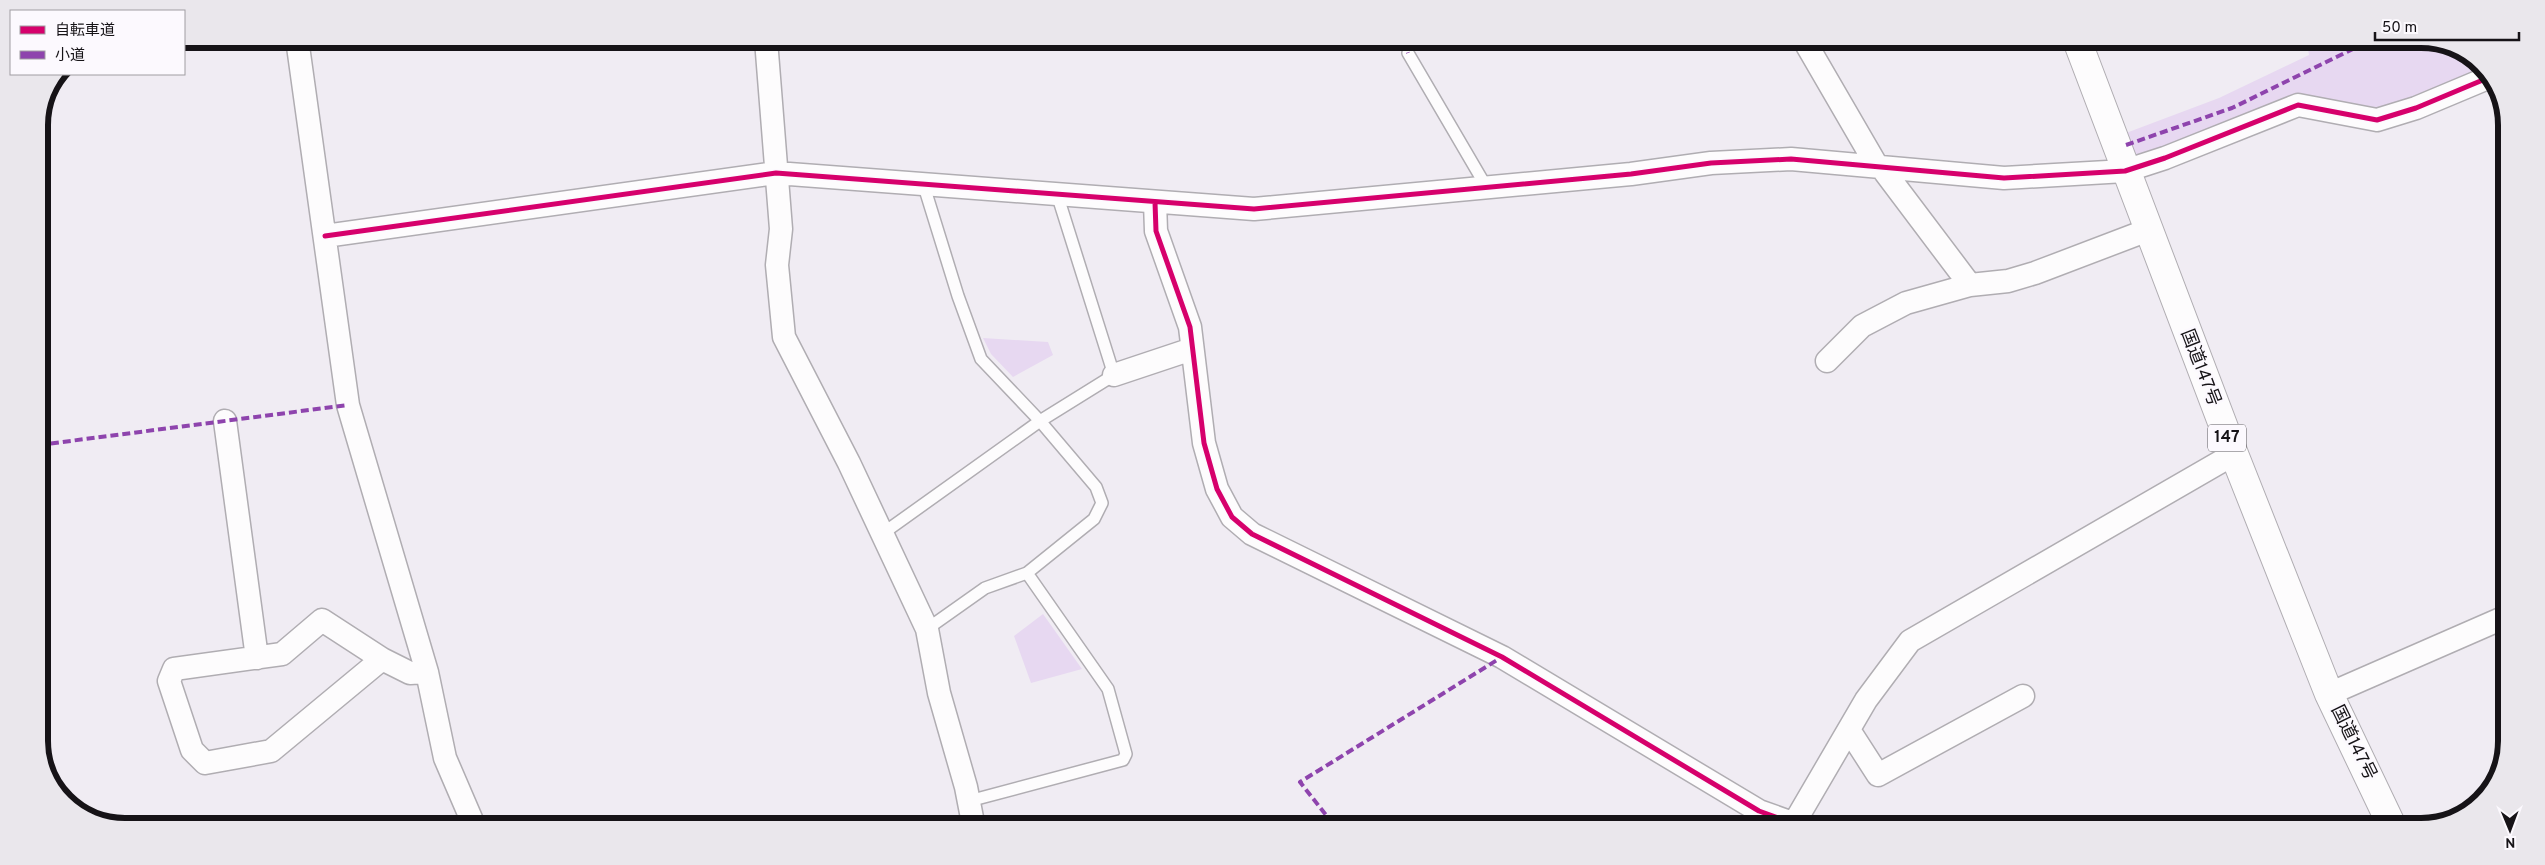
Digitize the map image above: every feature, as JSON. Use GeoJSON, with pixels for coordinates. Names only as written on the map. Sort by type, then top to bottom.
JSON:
{"type":"FeatureCollection","features":[{"type":"Feature","properties":{"kind":"highway","name":"国道147号"},"geometry":{"type":"LineString","coordinates":[[2080,47],[2125,171],[2329,694],[2388,818]]}},
{"type":"Feature","properties":{"kind":"street"},"geometry":{"type":"LineString","coordinates":[[297,47],[348,404],[427,672],[445,758],[472,818]]}},
{"type":"Feature","properties":{"kind":"street"},"geometry":{"type":"LineString","coordinates":[[767,47],[780,228],[777,266],[784,336],[927,629],[939,693],[972,818]]}},
{"type":"Feature","properties":{"kind":"street"},"geometry":{"type":"LineString","coordinates":[[1809,47],[1879,167],[1970,285]]}},
{"type":"Feature","properties":{"kind":"street"},"geometry":{"type":"LineString","coordinates":[[325,236],[776,173],[1254,210],[1631,174],[1711,163],[1791,159],[2004,178],[2125,171],[2165,158],[2298,105],[2378,120],[2482,82]]}},
{"type":"Feature","properties":{"kind":"street"},"geometry":{"type":"LineString","coordinates":[[1155,202],[1156,231],[1190,327],[1204,443],[1217,488],[1232,516],[1252,534],[1502,657],[1759,810],[1780,818]]}},
{"type":"Feature","properties":{"kind":"street"},"geometry":{"type":"LineString","coordinates":[[1827,361],[1862,326],[1906,303],[1970,285],[2008,281],[2036,273],[2148,230]]}},
{"type":"Feature","properties":{"kind":"street"},"geometry":{"type":"LineString","coordinates":[[1114,375],[1192,349]]}},
{"type":"Feature","properties":{"kind":"street"},"geometry":{"type":"LineString","coordinates":[[225,421],[257,658]]}},
{"type":"Feature","properties":{"kind":"street"},"geometry":{"type":"LineString","coordinates":[[1798,818],[1866,700],[1910,641],[2234,454]]}},
{"type":"Feature","properties":{"kind":"street"},"geometry":{"type":"LineString","coordinates":[[382,660],[271,751],[206,763],[192,750],[169,681],[174,669],[282,654],[322,620],[382,660],[410,673],[427,672]]}},
{"type":"Feature","properties":{"kind":"street"},"geometry":{"type":"LineString","coordinates":[[2329,694],[2498,620]]}},
{"type":"Feature","properties":{"kind":"street"},"geometry":{"type":"LineString","coordinates":[[1849,730],[1878,775],[2023,696]]}},
{"type":"Feature","properties":{"kind":"lane"},"geometry":{"type":"LineString","coordinates":[[1408,53],[1487,188]]}},
{"type":"Feature","properties":{"kind":"lane"},"geometry":{"type":"LineString","coordinates":[[923,183],[958,296],[981,358],[1040,421],[1096,486],[1102,503],[1094,519],[1027,573],[985,588],[927,629]]}},
{"type":"Feature","properties":{"kind":"lane"},"geometry":{"type":"LineString","coordinates":[[882,534],[1040,421],[1114,375],[1058,194]]}},
{"type":"Feature","properties":{"kind":"lane"},"geometry":{"type":"LineString","coordinates":[[969,801],[1123,760],[1126,754],[1108,689],[1027,573]]}},
{"type":"Feature","properties":{"kind":"shaded area"},"geometry":{"type":"Polygon","coordinates":[[[2308,47],[2431,48],[2455,55],[2478,74],[2375,112],[2292,98],[2136,158],[2126,133],[2219,98],[2309,55],[2308,47]]]}},
{"type":"Feature","properties":{"kind":"shaded area"},"geometry":{"type":"Polygon","coordinates":[[[983,338],[1048,342],[1053,355],[1013,377],[991,354],[983,338]]]}},
{"type":"Feature","properties":{"kind":"shaded area"},"geometry":{"type":"Polygon","coordinates":[[[1043,614],[1082,669],[1031,683],[1014,636],[1043,614]]]}},
{"type":"Feature","properties":{"kind":"marked path"},"geometry":{"type":"LineString","coordinates":[[1406,47],[1408,53]]}},
{"type":"Feature","properties":{"kind":"marked path"},"geometry":{"type":"LineString","coordinates":[[2126,145],[2232,108],[2357,47]]}},
{"type":"Feature","properties":{"kind":"marked path"},"geometry":{"type":"LineString","coordinates":[[48,444],[348,405]]}},
{"type":"Feature","properties":{"kind":"marked path"},"geometry":{"type":"LineString","coordinates":[[1328,818],[1300,782],[1502,657]]}},
{"type":"Feature","properties":{"kind":"cycle path"},"geometry":{"type":"LineString","coordinates":[[325,236],[776,173],[1254,209],[1631,174],[1711,163],[1791,159],[2004,178],[2125,171],[2165,158],[2298,105],[2377,120],[2416,108],[2483,80]]}},
{"type":"Feature","properties":{"kind":"cycle path"},"geometry":{"type":"LineString","coordinates":[[1155,202],[1156,231],[1190,327],[1204,443],[1217,489],[1232,517],[1252,534],[1502,657],[1759,811],[1778,818]]}}]}
